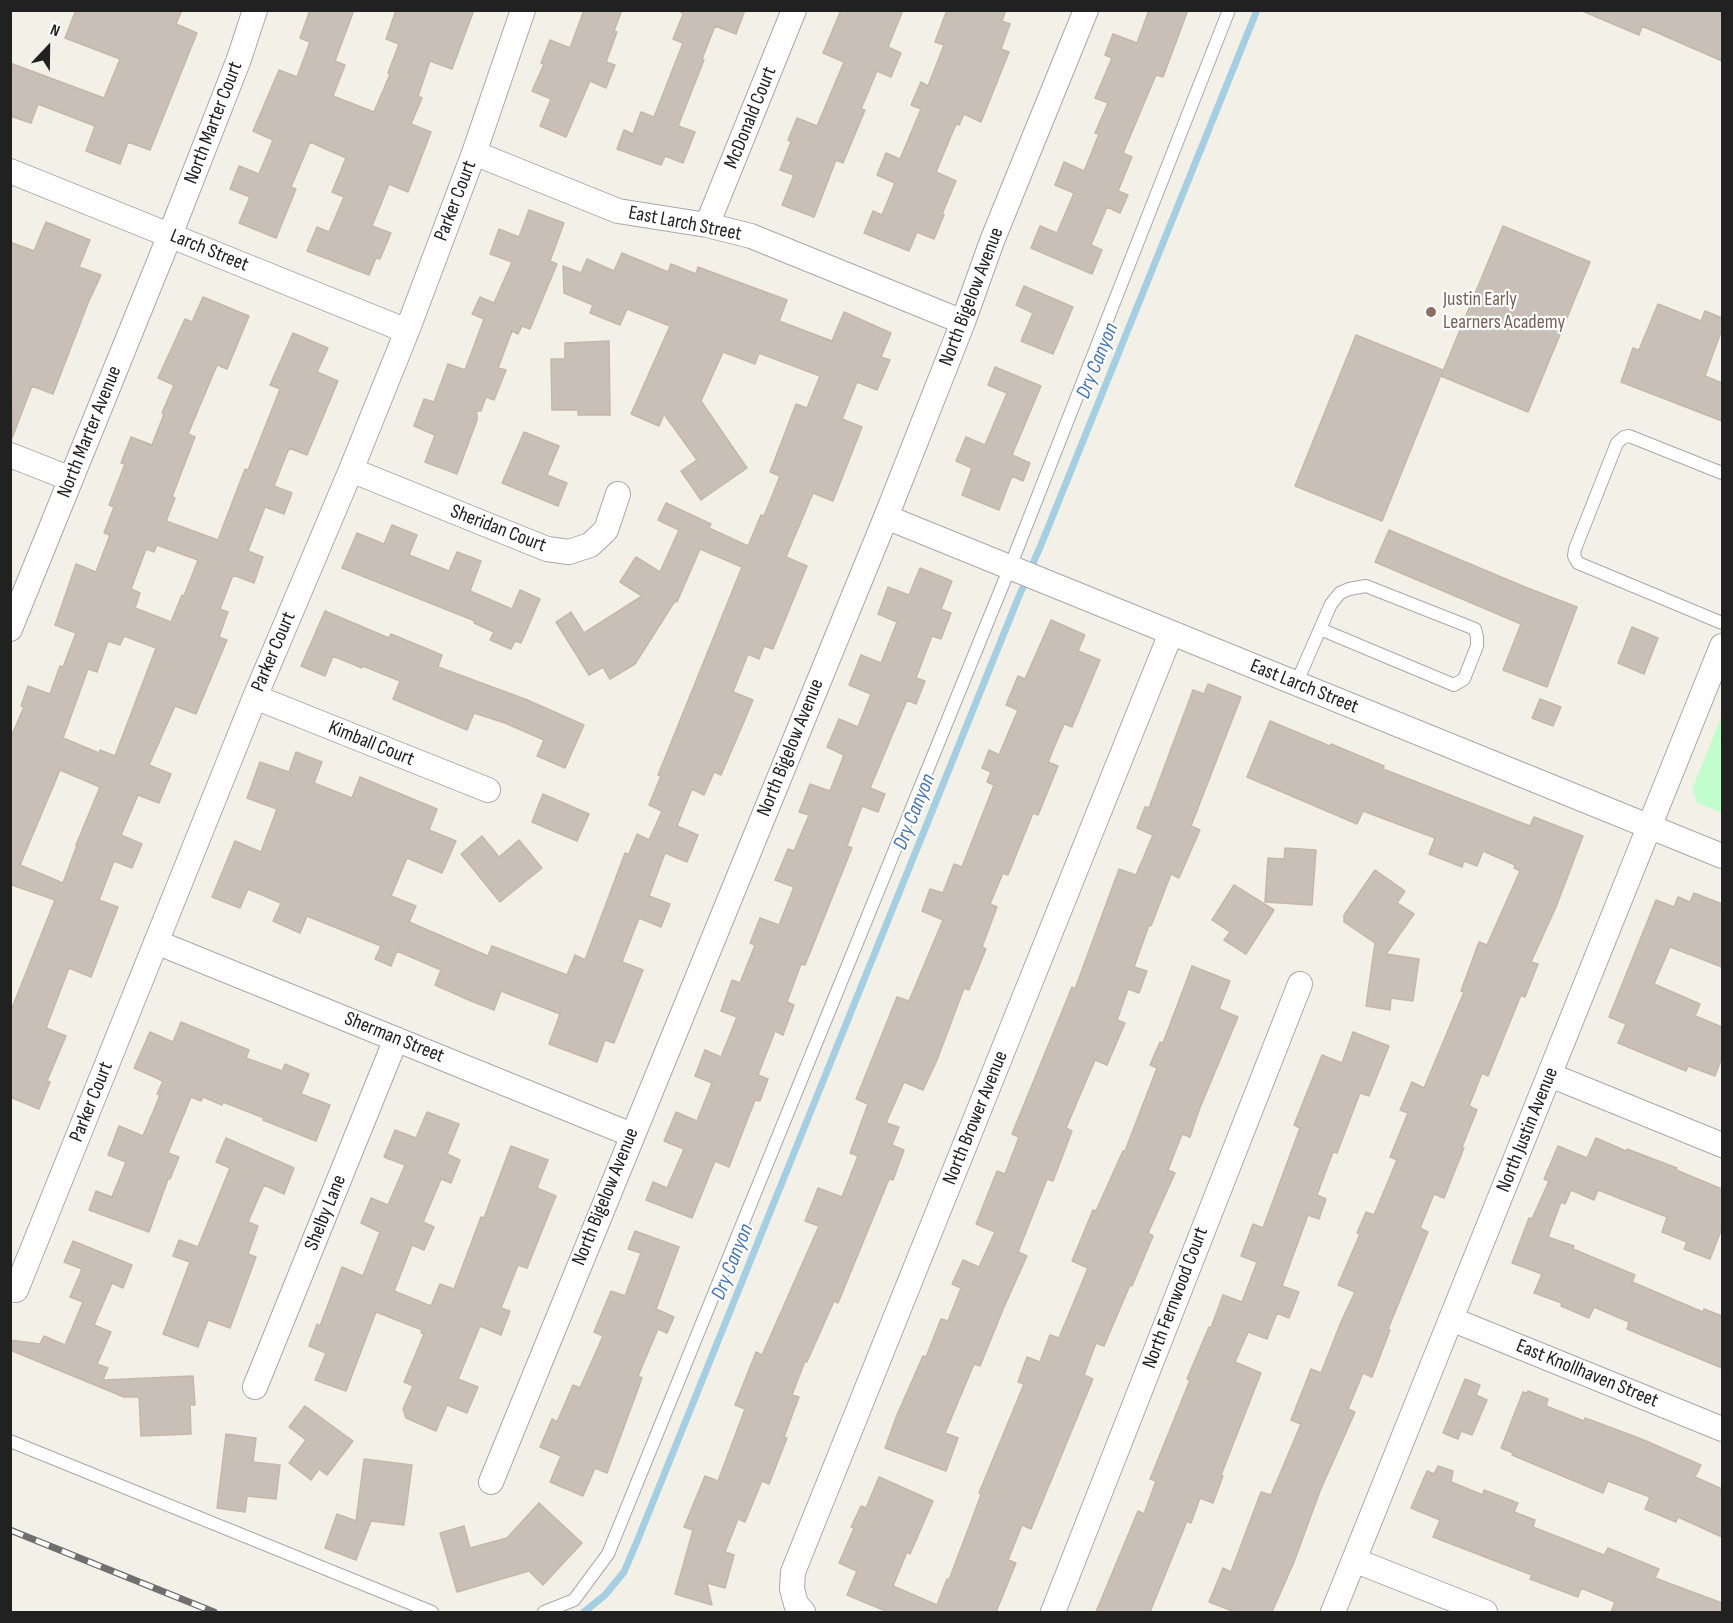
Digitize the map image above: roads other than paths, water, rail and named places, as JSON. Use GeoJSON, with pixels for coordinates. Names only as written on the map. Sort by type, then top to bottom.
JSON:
{"type":"FeatureCollection","features":[{"type":"Feature","properties":{"kind":"street","name":"North Marter Court"},"geometry":{"type":"LineString","coordinates":[[170,235],[239,59],[255,10]]}},
{"type":"Feature","properties":{"kind":"street","name":"Parker Court"},"geometry":{"type":"LineString","coordinates":[[16,1290],[255,697],[407,331],[474,153],[524,10]]}},
{"type":"Feature","properties":{"kind":"street","name":"McDonald Court"},"geometry":{"type":"LineString","coordinates":[[707,225],[794,10]]}},
{"type":"Feature","properties":{"kind":"street","name":"North Bigelow Avenue"},"geometry":{"type":"LineString","coordinates":[[491,1482],[886,517],[1086,10]]}},
{"type":"Feature","properties":{"kind":"street","name":"East Larch Street"},"geometry":{"type":"LineString","coordinates":[[474,153],[618,211],[707,225],[751,236],[963,322]]}},
{"type":"Feature","properties":{"kind":"street","name":"Larch Street"},"geometry":{"type":"LineString","coordinates":[[10,171],[407,331]]}},
{"type":"Feature","properties":{"kind":"street","name":"North Marter Avenue"},"geometry":{"type":"LineString","coordinates":[[10,629],[170,235]]}},
{"type":"Feature","properties":{"kind":"street"},"geometry":{"type":"LineString","coordinates":[[10,455],[71,478]]}},
{"type":"Feature","properties":{"kind":"street","name":"Sheridan Court"},"geometry":{"type":"LineString","coordinates":[[351,470],[547,549],[569,552],[590,545],[606,530],[618,494]]}},
{"type":"Feature","properties":{"kind":"street","name":"East Larch Street"},"geometry":{"type":"LineString","coordinates":[[886,517],[1722,856]]}},
{"type":"Feature","properties":{"kind":"street","name":"North Brower Avenue"},"geometry":{"type":"LineString","coordinates":[[800,1608],[792,1589],[793,1572],[1171,633]]}},
{"type":"Feature","properties":{"kind":"street","name":"North Justin Avenue"},"geometry":{"type":"LineString","coordinates":[[1333,1612],[1722,646]]}},
{"type":"Feature","properties":{"kind":"street","name":"Kimball Court"},"geometry":{"type":"LineString","coordinates":[[255,697],[488,790]]}},
{"type":"Feature","properties":{"kind":"street","name":"Sherman Street"},"geometry":{"type":"LineString","coordinates":[[156,942],[632,1134]]}},
{"type":"Feature","properties":{"kind":"street","name":"North Fernwood Court"},"geometry":{"type":"LineString","coordinates":[[1053,1612],[1300,984]]}},
{"type":"Feature","properties":{"kind":"street","name":"Shelby Lane"},"geometry":{"type":"LineString","coordinates":[[255,1387],[396,1039]]}},
{"type":"Feature","properties":{"kind":"street"},"geometry":{"type":"LineString","coordinates":[[1550,1075],[1722,1145]]}},
{"type":"Feature","properties":{"kind":"street","name":"East Knollhaven Street"},"geometry":{"type":"LineString","coordinates":[[1451,1319],[1722,1429]]}},
{"type":"Feature","properties":{"kind":"street"},"geometry":{"type":"LineString","coordinates":[[1354,1560],[1485,1612]]}},
{"type":"Feature","properties":{"kind":"lane"},"geometry":{"type":"LineString","coordinates":[[544,1612],[574,1600],[608,1554],[1012,568],[1229,10]]}},
{"type":"Feature","properties":{"kind":"lane"},"geometry":{"type":"LineString","coordinates":[[1722,474],[1629,436],[1624,437],[1617,443],[1574,556],[1578,563],[1722,623]]}},
{"type":"Feature","properties":{"kind":"lane"},"geometry":{"type":"LineString","coordinates":[[1296,684],[1320,629],[1331,604],[1340,593],[1349,589],[1366,586],[1475,630],[1477,646],[1464,679],[1454,685],[1320,629]]}},
{"type":"Feature","properties":{"kind":"lane"},"geometry":{"type":"LineString","coordinates":[[10,1441],[432,1612]]}},
{"type":"Feature","properties":{"kind":"waterway","name":"Dry Canyon"},"geometry":{"type":"LineString","coordinates":[[584,1612],[605,1595],[624,1572],[638,1539],[1257,10]]}},
{"type":"Feature","properties":{"kind":"railway"},"geometry":{"type":"LineString","coordinates":[[10,1530],[214,1612]]}},
{"type":"Feature","properties":{"kind":"place","name":"Justin Early Learners Academy"},"geometry":{"type":"Point","coordinates":[1431,312]}}]}
